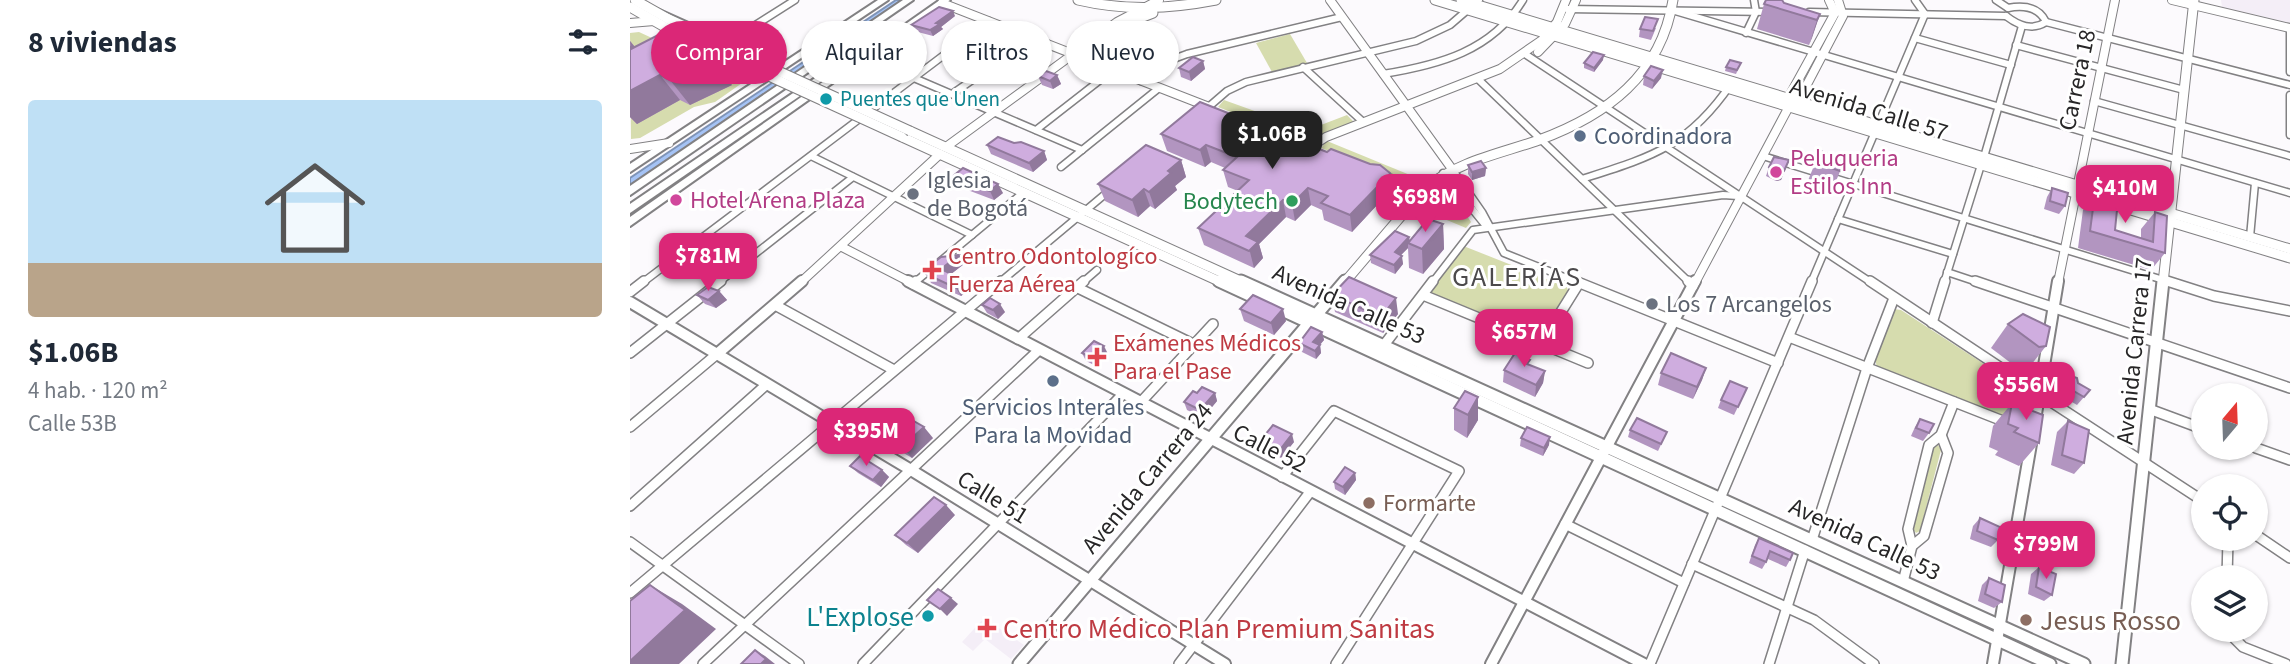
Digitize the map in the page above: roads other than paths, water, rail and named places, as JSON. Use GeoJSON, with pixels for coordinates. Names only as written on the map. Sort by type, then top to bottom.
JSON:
{"type":"FeatureCollection","features":[{"type":"Feature","properties":{"kind":"highway"},"geometry":{"type":"LineString","coordinates":[[630,169],[884,0]]}},
{"type":"Feature","properties":{"kind":"highway"},"geometry":{"type":"LineString","coordinates":[[630,191],[909,0]]}},
{"type":"Feature","properties":{"kind":"highway"},"geometry":{"type":"LineString","coordinates":[[630,209],[813,81],[942,1]]}},
{"type":"Feature","properties":{"kind":"highway"},"geometry":{"type":"LineString","coordinates":[[630,222],[942,1]]}},
{"type":"Feature","properties":{"kind":"highway"},"geometry":{"type":"LineString","coordinates":[[640,3],[679,21]]}},
{"type":"Feature","properties":{"kind":"highway"},"geometry":{"type":"LineString","coordinates":[[787,62],[793,61]]}},
{"type":"Feature","properties":{"kind":"main road"},"geometry":{"type":"LineString","coordinates":[[1079,0],[1136,10],[1165,9],[1216,0]]}},
{"type":"Feature","properties":{"kind":"main road","name":"Avenida Calle 57"},"geometry":{"type":"LineString","coordinates":[[1435,0],[1475,5]]}},
{"type":"Feature","properties":{"kind":"main road","name":"Avenida Calle 57"},"geometry":{"type":"LineString","coordinates":[[1461,0],[1511,19],[2075,189],[2290,249]]}},
{"type":"Feature","properties":{"kind":"main road"},"geometry":{"type":"LineString","coordinates":[[1447,171],[1541,139],[1577,123],[1628,89],[1652,61],[1666,34],[1673,0]]}},
{"type":"Feature","properties":{"kind":"main road","name":"Avenida Calle 53"},"geometry":{"type":"LineString","coordinates":[[640,3],[666,21]]}},
{"type":"Feature","properties":{"kind":"main road","name":"Avenida Carrera 17"},"geometry":{"type":"LineString","coordinates":[[2122,664],[2194,3]]}},
{"type":"Feature","properties":{"kind":"main road","name":"Avenida Calle 53"},"geometry":{"type":"LineString","coordinates":[[630,7],[654,21]]}},
{"type":"Feature","properties":{"kind":"main road"},"geometry":{"type":"LineString","coordinates":[[1114,8],[1117,21]]}},
{"type":"Feature","properties":{"kind":"main road"},"geometry":{"type":"LineString","coordinates":[[1133,21],[1165,9]]}},
{"type":"Feature","properties":{"kind":"main road","name":"Avenida Calle 53"},"geometry":{"type":"LineString","coordinates":[[787,80],[1999,633],[2084,664]]}},
{"type":"Feature","properties":{"kind":"main road","name":"Avenida Calle 53"},"geometry":{"type":"LineString","coordinates":[[943,151],[1024,192],[1082,214]]}},
{"type":"Feature","properties":{"kind":"main road","name":"Avenida Carrera 24"},"geometry":{"type":"LineString","coordinates":[[1019,664],[1312,318],[1423,191],[1447,171]]}},
{"type":"Feature","properties":{"kind":"main road","name":"Avenida Calle 57"},"geometry":{"type":"LineString","coordinates":[[2170,217],[2290,258]]}},
{"type":"Feature","properties":{"kind":"main road","name":"Avenida Calle 53"},"geometry":{"type":"LineString","coordinates":[[1312,318],[1384,345],[1604,451]]}},
{"type":"Feature","properties":{"kind":"main road","name":"Avenida Calle 53"},"geometry":{"type":"LineString","coordinates":[[1809,545],[1903,582],[1999,633],[2050,664]]}},
{"type":"Feature","properties":{"kind":"street"},"geometry":{"type":"LineString","coordinates":[[1119,21],[1159,0]]}},
{"type":"Feature","properties":{"kind":"street"},"geometry":{"type":"LineString","coordinates":[[1330,0],[1406,104],[1474,214],[1489,228],[1504,253],[1778,363]]}},
{"type":"Feature","properties":{"kind":"street"},"geometry":{"type":"LineString","coordinates":[[1383,74],[1448,60],[1483,43],[1511,19],[1522,0]]}},
{"type":"Feature","properties":{"kind":"street"},"geometry":{"type":"LineString","coordinates":[[1554,32],[1566,0]]}},
{"type":"Feature","properties":{"kind":"street"},"geometry":{"type":"LineString","coordinates":[[1315,149],[1321,139],[1406,104],[1480,81],[1528,55],[1554,32],[1577,0]]}},
{"type":"Feature","properties":{"kind":"street"},"geometry":{"type":"LineString","coordinates":[[1622,10],[1623,0]]}},
{"type":"Feature","properties":{"kind":"street"},"geometry":{"type":"LineString","coordinates":[[1746,33],[1756,12],[1754,0]]}},
{"type":"Feature","properties":{"kind":"street"},"geometry":{"type":"LineString","coordinates":[[1829,0],[1835,13]]}},
{"type":"Feature","properties":{"kind":"street"},"geometry":{"type":"LineString","coordinates":[[1838,0],[1844,13]]}},
{"type":"Feature","properties":{"kind":"street"},"geometry":{"type":"LineString","coordinates":[[1915,0],[1925,14]]}},
{"type":"Feature","properties":{"kind":"street"},"geometry":{"type":"LineString","coordinates":[[1996,0],[2008,8],[2030,4],[2041,12],[2046,22]]}},
{"type":"Feature","properties":{"kind":"street","name":"Carrera 18"},"geometry":{"type":"LineString","coordinates":[[1993,664],[2063,250],[2115,0]]}},
{"type":"Feature","properties":{"kind":"street"},"geometry":{"type":"LineString","coordinates":[[2172,0],[2194,3],[2290,28],[2290,72]]}},
{"type":"Feature","properties":{"kind":"street"},"geometry":{"type":"LineString","coordinates":[[761,21],[792,1]]}},
{"type":"Feature","properties":{"kind":"street"},"geometry":{"type":"LineString","coordinates":[[942,1],[989,21]]}},
{"type":"Feature","properties":{"kind":"street"},"geometry":{"type":"LineString","coordinates":[[1195,117],[1212,109],[1236,86],[1367,51],[1416,41],[1456,23],[1475,5]]}},
{"type":"Feature","properties":{"kind":"street"},"geometry":{"type":"LineString","coordinates":[[2006,16],[2008,8]]}},
{"type":"Feature","properties":{"kind":"street"},"geometry":{"type":"LineString","coordinates":[[1564,9],[1781,12]]}},
{"type":"Feature","properties":{"kind":"street"},"geometry":{"type":"LineString","coordinates":[[1672,10],[1822,57],[2290,193]]}},
{"type":"Feature","properties":{"kind":"street"},"geometry":{"type":"LineString","coordinates":[[1805,12],[2006,16],[2022,26],[2036,27],[2046,22],[2290,85]]}},
{"type":"Feature","properties":{"kind":"street"},"geometry":{"type":"LineString","coordinates":[[1791,103],[1791,93],[1835,13]]}},
{"type":"Feature","properties":{"kind":"street"},"geometry":{"type":"LineString","coordinates":[[1491,664],[1791,103],[1802,94],[1844,13]]}},
{"type":"Feature","properties":{"kind":"street"},"geometry":{"type":"LineString","coordinates":[[1650,664],[1925,14]]}},
{"type":"Feature","properties":{"kind":"street"},"geometry":{"type":"LineString","coordinates":[[1179,57],[1342,17]]}},
{"type":"Feature","properties":{"kind":"street"},"geometry":{"type":"LineString","coordinates":[[630,23],[651,21]]}},
{"type":"Feature","properties":{"kind":"street"},"geometry":{"type":"LineString","coordinates":[[1932,324],[2022,26]]}},
{"type":"Feature","properties":{"kind":"street"},"geometry":{"type":"LineString","coordinates":[[1915,38],[2011,65]]}},
{"type":"Feature","properties":{"kind":"street"},"geometry":{"type":"LineString","coordinates":[[2016,45],[2184,90]]}},
{"type":"Feature","properties":{"kind":"street"},"geometry":{"type":"LineString","coordinates":[[1528,55],[2016,378],[2028,381],[2042,377]]}},
{"type":"Feature","properties":{"kind":"street"},"geometry":{"type":"LineString","coordinates":[[927,68],[941,57]]}},
{"type":"Feature","properties":{"kind":"street"},"geometry":{"type":"LineString","coordinates":[[630,426],[842,247],[943,151],[1066,59]]}},
{"type":"Feature","properties":{"kind":"street"},"geometry":{"type":"LineString","coordinates":[[1304,67],[1362,121]]}},
{"type":"Feature","properties":{"kind":"street"},"geometry":{"type":"LineString","coordinates":[[1480,81],[1693,286]]}},
{"type":"Feature","properties":{"kind":"street"},"geometry":{"type":"LineString","coordinates":[[927,83],[1082,150]]}},
{"type":"Feature","properties":{"kind":"street"},"geometry":{"type":"LineString","coordinates":[[630,292],[906,84]]}},
{"type":"Feature","properties":{"kind":"street"},"geometry":{"type":"LineString","coordinates":[[952,94],[966,84]]}},
{"type":"Feature","properties":{"kind":"street"},"geometry":{"type":"LineString","coordinates":[[1036,130],[1096,84]]}},
{"type":"Feature","properties":{"kind":"street"},"geometry":{"type":"LineString","coordinates":[[1149,84],[1212,109]]}},
{"type":"Feature","properties":{"kind":"street"},"geometry":{"type":"LineString","coordinates":[[1582,179],[1669,150],[1703,120],[1730,85]]}},
{"type":"Feature","properties":{"kind":"street"},"geometry":{"type":"LineString","coordinates":[[1061,167],[1159,88]]}},
{"type":"Feature","properties":{"kind":"street"},"geometry":{"type":"LineString","coordinates":[[2290,95],[2290,135]]}},
{"type":"Feature","properties":{"kind":"street"},"geometry":{"type":"LineString","coordinates":[[2094,101],[2290,156]]}},
{"type":"Feature","properties":{"kind":"street"},"geometry":{"type":"LineString","coordinates":[[630,149],[669,142]]}},
{"type":"Feature","properties":{"kind":"street"},"geometry":{"type":"LineString","coordinates":[[1303,144],[1326,153]]}},
{"type":"Feature","properties":{"kind":"street"},"geometry":{"type":"LineString","coordinates":[[811,156],[972,235]]}},
{"type":"Feature","properties":{"kind":"street"},"geometry":{"type":"LineString","coordinates":[[1763,156],[2221,297],[2290,310]]}},
{"type":"Feature","properties":{"kind":"street"},"geometry":{"type":"LineString","coordinates":[[1373,172],[1423,191]]}},
{"type":"Feature","properties":{"kind":"street"},"geometry":{"type":"LineString","coordinates":[[630,354],[853,177]]}},
{"type":"Feature","properties":{"kind":"street"},"geometry":{"type":"LineString","coordinates":[[2250,237],[2255,183]]}},
{"type":"Feature","properties":{"kind":"street"},"geometry":{"type":"LineString","coordinates":[[630,593],[1116,185]]}},
{"type":"Feature","properties":{"kind":"street"},"geometry":{"type":"LineString","coordinates":[[914,284],[1024,192]]}},
{"type":"Feature","properties":{"kind":"street"},"geometry":{"type":"LineString","coordinates":[[1384,345],[1473,230],[1723,195],[1741,196]]}},
{"type":"Feature","properties":{"kind":"street"},"geometry":{"type":"LineString","coordinates":[[1838,219],[1952,254]]}},
{"type":"Feature","properties":{"kind":"street","name":"Calle 52"},"geometry":{"type":"LineString","coordinates":[[842,247],[1644,664]]}},
{"type":"Feature","properties":{"kind":"street"},"geometry":{"type":"LineString","coordinates":[[1018,339],[1097,270]]}},
{"type":"Feature","properties":{"kind":"street"},"geometry":{"type":"LineString","coordinates":[[1947,272],[2290,388]]}},
{"type":"Feature","properties":{"kind":"street"},"geometry":{"type":"LineString","coordinates":[[1541,344],[1579,283]]}},
{"type":"Feature","properties":{"kind":"street"},"geometry":{"type":"LineString","coordinates":[[1078,288],[1195,345]]}},
{"type":"Feature","properties":{"kind":"street"},"geometry":{"type":"LineString","coordinates":[[1423,295],[1588,363]]}},
{"type":"Feature","properties":{"kind":"street"},"geometry":{"type":"LineString","coordinates":[[1769,664],[1867,368],[1894,298]]}},
{"type":"Feature","properties":{"kind":"street","name":"Calle 51"},"geometry":{"type":"LineString","coordinates":[[630,302],[911,470],[1088,582],[1225,664]]}},
{"type":"Feature","properties":{"kind":"street"},"geometry":{"type":"LineString","coordinates":[[775,305],[894,370]]}},
{"type":"Feature","properties":{"kind":"street"},"geometry":{"type":"LineString","coordinates":[[1140,403],[1213,324]]}},
{"type":"Feature","properties":{"kind":"street"},"geometry":{"type":"LineString","coordinates":[[1788,337],[2033,432]]}},
{"type":"Feature","properties":{"kind":"street"},"geometry":{"type":"LineString","coordinates":[[703,664],[1039,350]]}},
{"type":"Feature","properties":{"kind":"street"},"geometry":{"type":"LineString","coordinates":[[630,506],[767,384]]}},
{"type":"Feature","properties":{"kind":"street"},"geometry":{"type":"LineString","coordinates":[[863,664],[1123,394]]}},
{"type":"Feature","properties":{"kind":"street"},"geometry":{"type":"LineString","coordinates":[[2039,394],[2191,493]]}},
{"type":"Feature","properties":{"kind":"street"},"geometry":{"type":"LineString","coordinates":[[1903,582],[1912,546],[1908,529],[1929,445],[1941,435],[1954,402]]}},
{"type":"Feature","properties":{"kind":"street"},"geometry":{"type":"LineString","coordinates":[[2149,409],[2191,425]]}},
{"type":"Feature","properties":{"kind":"street"},"geometry":{"type":"LineString","coordinates":[[1282,477],[1334,411],[1459,471],[1336,664]]}},
{"type":"Feature","properties":{"kind":"street"},"geometry":{"type":"LineString","coordinates":[[1912,546],[1924,536],[1948,453],[1941,435]]}},
{"type":"Feature","properties":{"kind":"street"},"geometry":{"type":"LineString","coordinates":[[2268,452],[2290,460]]}},
{"type":"Feature","properties":{"kind":"street"},"geometry":{"type":"LineString","coordinates":[[1179,664],[1310,492]]}},
{"type":"Feature","properties":{"kind":"street"},"geometry":{"type":"LineString","coordinates":[[1564,524],[1684,583]]}},
{"type":"Feature","properties":{"kind":"street"},"geometry":{"type":"LineString","coordinates":[[630,542],[799,664]]}},
{"type":"Feature","properties":{"kind":"street"},"geometry":{"type":"LineString","coordinates":[[2268,543],[2290,558]]}},
{"type":"Feature","properties":{"kind":"street"},"geometry":{"type":"LineString","coordinates":[[1692,564],[1820,623],[1874,664]]}},
{"type":"Feature","properties":{"kind":"street"},"geometry":{"type":"LineString","coordinates":[[2235,642],[2286,664]]}},
{"type":"Feature","properties":{"kind":"water"},"geometry":{"type":"Polygon","coordinates":[[[896,0],[907,0],[876,21],[865,21],[896,0]]]}},
{"type":"Feature","properties":{"kind":"water"},"geometry":{"type":"Polygon","coordinates":[[[801,64],[801,72],[787,81],[787,73],[801,64]]]}},
{"type":"Feature","properties":{"kind":"water"},"geometry":{"type":"Polygon","coordinates":[[[770,84],[783,84],[630,187],[630,178],[770,84]]]}},
{"type":"Feature","properties":{"kind":"place","name":"Puentes que Unen"},"geometry":{"type":"Point","coordinates":[826,99]}},
{"type":"Feature","properties":{"kind":"place","name":"Coordinadora"},"geometry":{"type":"Point","coordinates":[1580,136]}},
{"type":"Feature","properties":{"kind":"place","name":"Peluqueria Estilos Inn"},"geometry":{"type":"Point","coordinates":[1776,172]}},
{"type":"Feature","properties":{"kind":"place","name":"Iglesia de Bogotá"},"geometry":{"type":"Point","coordinates":[913,194]}},
{"type":"Feature","properties":{"kind":"place","name":"Hotel Arena Plaza"},"geometry":{"type":"Point","coordinates":[676,200]}},
{"type":"Feature","properties":{"kind":"place","name":"Bodytech"},"geometry":{"type":"Point","coordinates":[1292,201]}},
{"type":"Feature","properties":{"kind":"place","name":"Centro Odontologíco Fuerza Aérea"},"geometry":{"type":"Point","coordinates":[932,270]}},
{"type":"Feature","properties":{"kind":"place","name":"Los 7 Arcangelos"},"geometry":{"type":"Point","coordinates":[1652,304]}},
{"type":"Feature","properties":{"kind":"place","name":"Exámenes Médicos Para el Pase"},"geometry":{"type":"Point","coordinates":[1097,357]}},
{"type":"Feature","properties":{"kind":"place","name":"Servicios Interales Para la Movidad"},"geometry":{"type":"Point","coordinates":[1053,381]}},
{"type":"Feature","properties":{"kind":"place","name":"Formarte"},"geometry":{"type":"Point","coordinates":[1369,503]}},
{"type":"Feature","properties":{"kind":"place","name":"L'Explose"},"geometry":{"type":"Point","coordinates":[928,616]}},
{"type":"Feature","properties":{"kind":"place","name":"Jesus Rosso"},"geometry":{"type":"Point","coordinates":[2026,620]}},
{"type":"Feature","properties":{"kind":"place","name":"Centro Médico Plan Premium Sanitas"},"geometry":{"type":"Point","coordinates":[987,628]}},
{"type":"Feature","properties":{"kind":"district","name":"GALERÍAS"},"geometry":{"type":"Point","coordinates":[1517,276]}}]}
